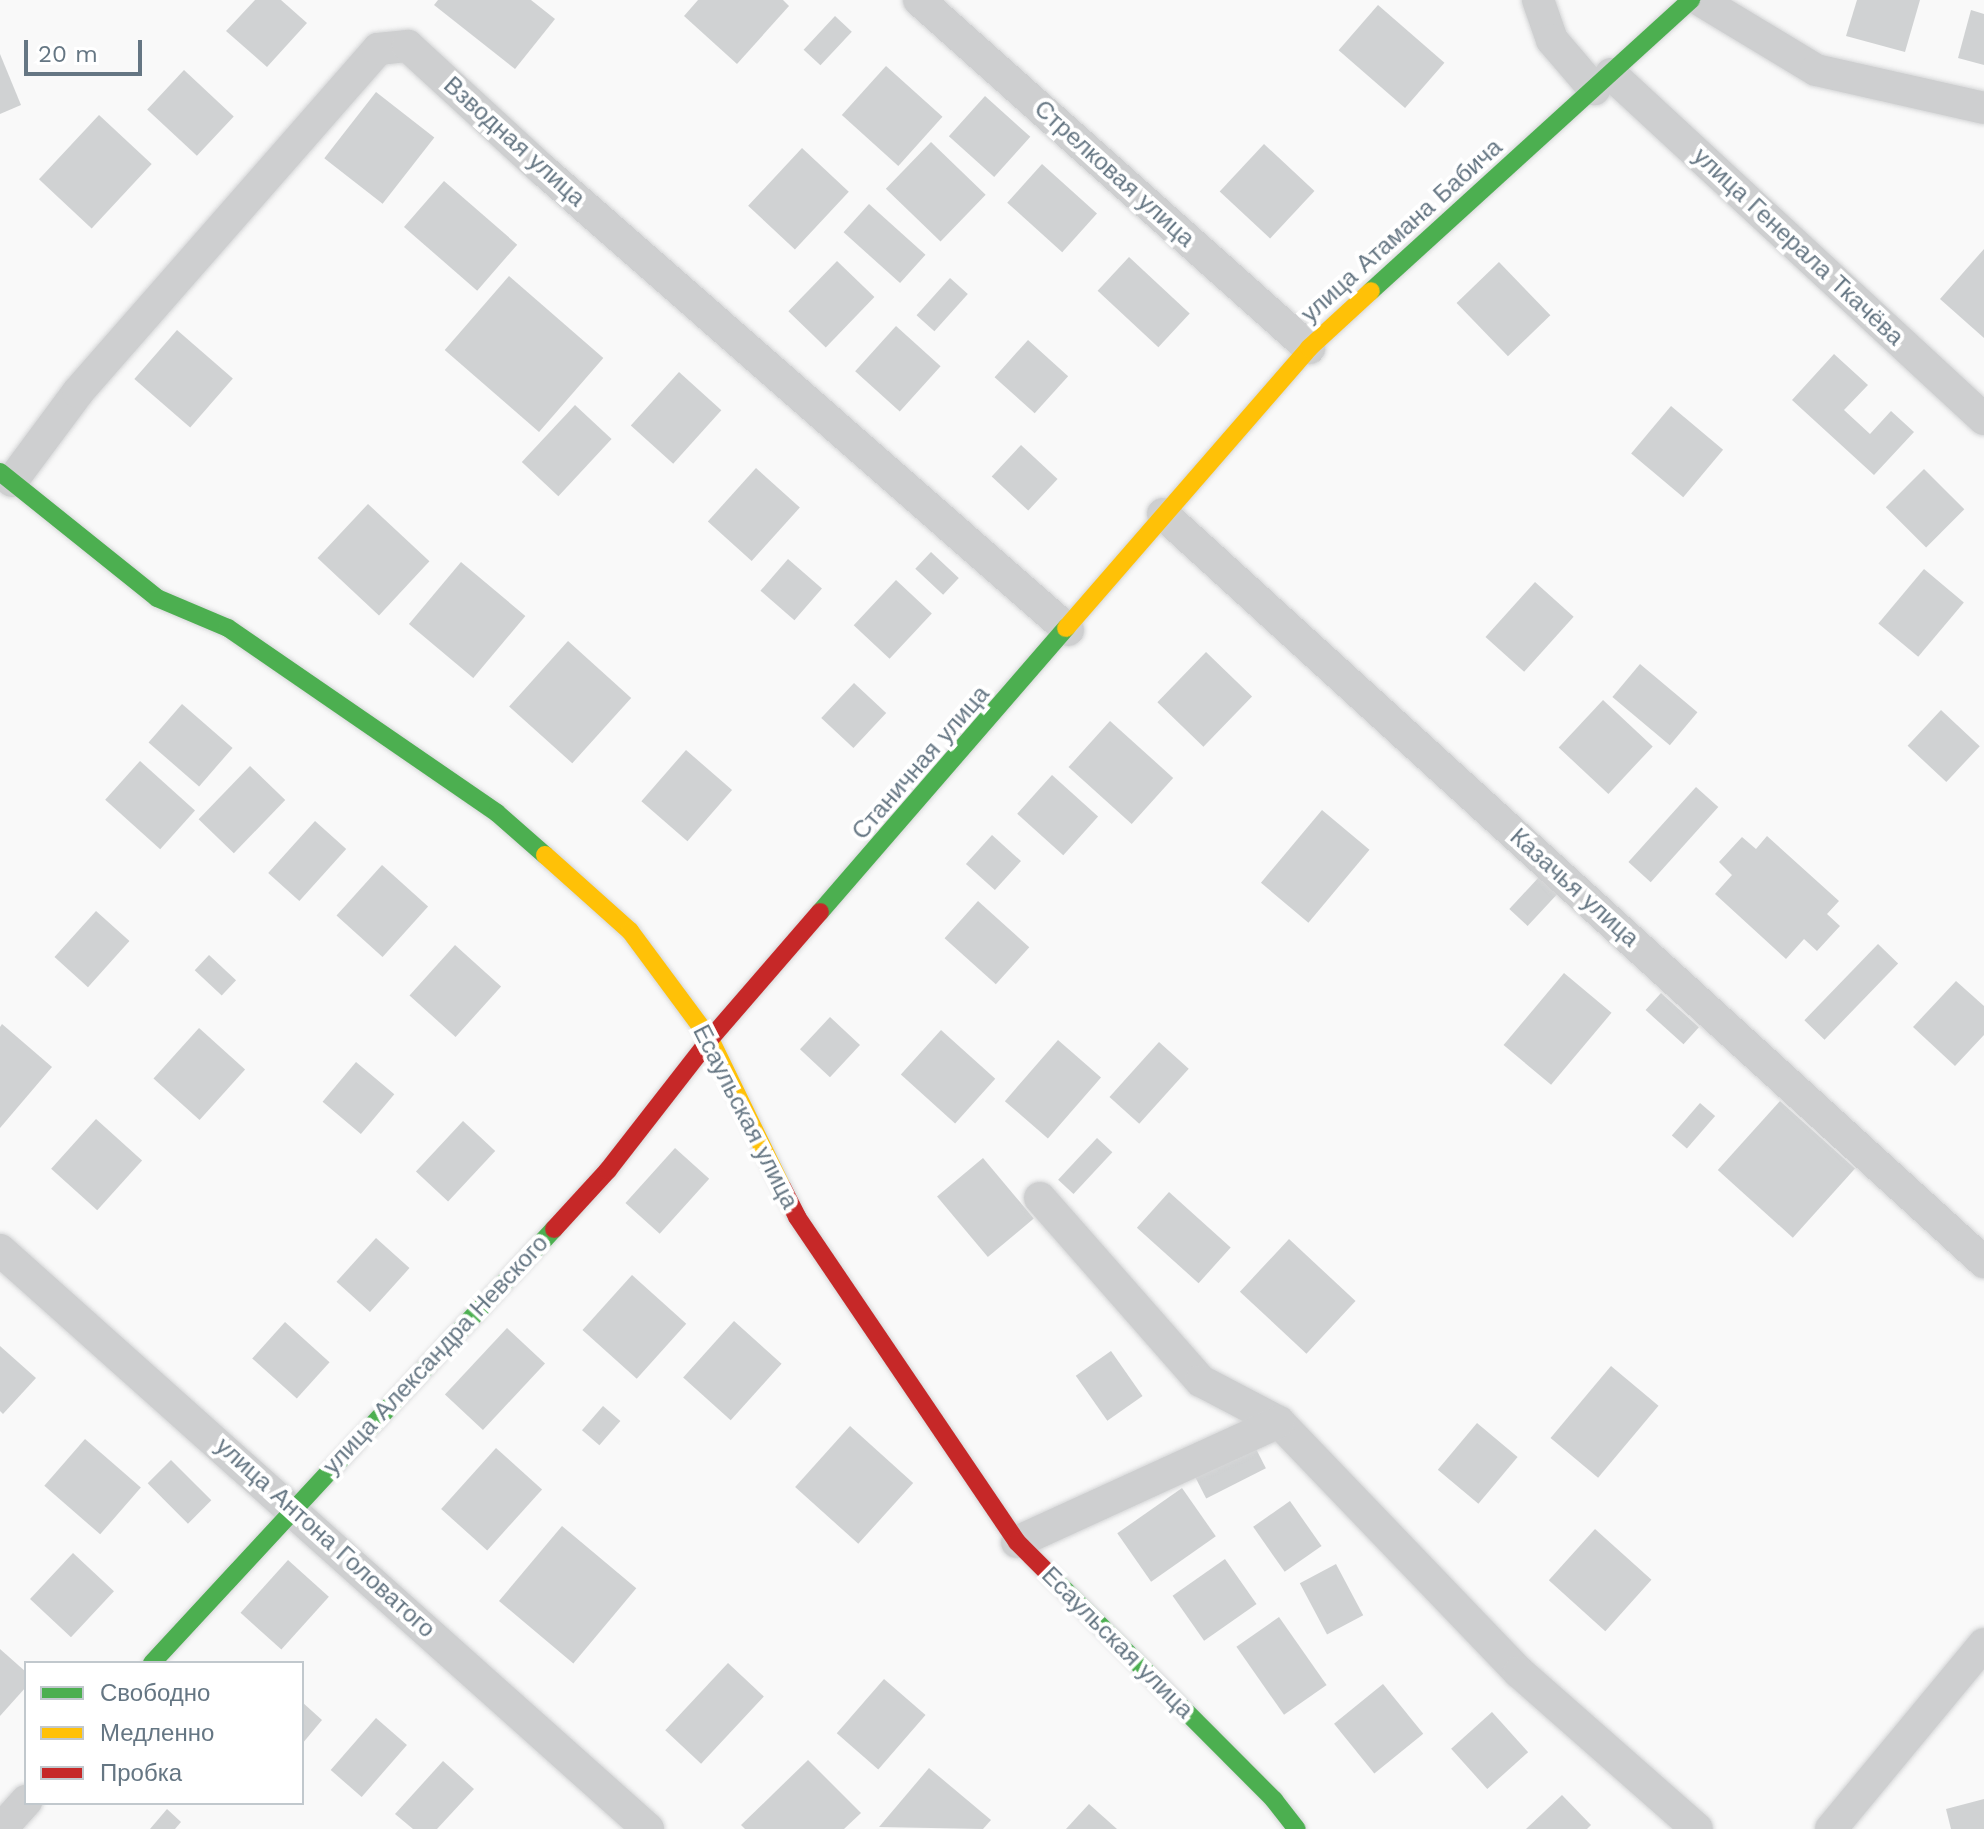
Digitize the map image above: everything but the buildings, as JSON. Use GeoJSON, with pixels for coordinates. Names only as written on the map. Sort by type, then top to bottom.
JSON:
{"type":"FeatureCollection","features":[{"type":"Feature","properties":{"kind":"street","name":"Стрелковая улица"},"geometry":{"type":"LineString","coordinates":[[919,0],[1309,348]]}},
{"type":"Feature","properties":{"kind":"street","name":"улица Генерала Ткачёва"},"geometry":{"type":"LineString","coordinates":[[1538,0],[1552,40],[1984,419]]}},
{"type":"Feature","properties":{"kind":"street","name":"улица Атамана Бабича"},"geometry":{"type":"LineString","coordinates":[[1163,514],[1309,348],[1691,0]]}},
{"type":"Feature","properties":{"kind":"street"},"geometry":{"type":"LineString","coordinates":[[1700,0],[1816,70],[1984,108]]}},
{"type":"Feature","properties":{"kind":"street","name":"Взводная улица"},"geometry":{"type":"LineString","coordinates":[[6,476],[378,49],[408,46],[543,170],[1068,630]]}},
{"type":"Feature","properties":{"kind":"street","name":"Есаульская улица"},"geometry":{"type":"LineString","coordinates":[[6,476],[157,598],[228,628],[497,813],[630,931],[710,1039],[797,1217],[1017,1542],[1274,1800],[1297,1829]]}},
{"type":"Feature","properties":{"kind":"street","name":"Станичная улица"},"geometry":{"type":"LineString","coordinates":[[710,1039],[1068,630],[1163,514]]}},
{"type":"Feature","properties":{"kind":"street","name":"Казачья улица"},"geometry":{"type":"LineString","coordinates":[[1163,514],[1984,1262]]}},
{"type":"Feature","properties":{"kind":"street","name":"улица Александра Невского"},"geometry":{"type":"LineString","coordinates":[[154,1661],[608,1170],[710,1039]]}},
{"type":"Feature","properties":{"kind":"street"},"geometry":{"type":"LineString","coordinates":[[1040,1198],[1201,1381],[1279,1422],[1519,1672],[1697,1829]]}},
{"type":"Feature","properties":{"kind":"street","name":"улица Антона Головатого"},"geometry":{"type":"LineString","coordinates":[[0,1250],[648,1829]]}},
{"type":"Feature","properties":{"kind":"street"},"geometry":{"type":"LineString","coordinates":[[1017,1542],[1279,1422]]}},
{"type":"Feature","properties":{"kind":"street"},"geometry":{"type":"LineString","coordinates":[[1831,1829],[1984,1644]]}},
{"type":"Feature","properties":{"kind":"street"},"geometry":{"type":"LineString","coordinates":[[1,1829],[24,1803]]}},
{"type":"Feature","properties":{"kind":"traffic: fast"},"geometry":{"type":"LineString","coordinates":[[1371,291],[1691,0]]}},
{"type":"Feature","properties":{"kind":"traffic: fast"},"geometry":{"type":"LineString","coordinates":[[0,472],[157,598],[228,628],[497,813],[545,855]]}},
{"type":"Feature","properties":{"kind":"traffic: fast"},"geometry":{"type":"LineString","coordinates":[[820,912],[1066,628]]}},
{"type":"Feature","properties":{"kind":"traffic: fast"},"geometry":{"type":"LineString","coordinates":[[154,1661],[554,1229]]}},
{"type":"Feature","properties":{"kind":"traffic: fast"},"geometry":{"type":"LineString","coordinates":[[1052,1577],[1274,1800],[1297,1829]]}},
{"type":"Feature","properties":{"kind":"traffic: slow"},"geometry":{"type":"LineString","coordinates":[[1066,628],[1309,348],[1371,291]]}},
{"type":"Feature","properties":{"kind":"traffic: slow"},"geometry":{"type":"LineString","coordinates":[[545,855],[630,931],[710,1039],[782,1187]]}},
{"type":"Feature","properties":{"kind":"traffic: jam"},"geometry":{"type":"LineString","coordinates":[[554,1229],[608,1170],[710,1039],[820,912]]}},
{"type":"Feature","properties":{"kind":"traffic: jam"},"geometry":{"type":"LineString","coordinates":[[782,1187],[797,1217],[1017,1542],[1052,1577]]}}]}
